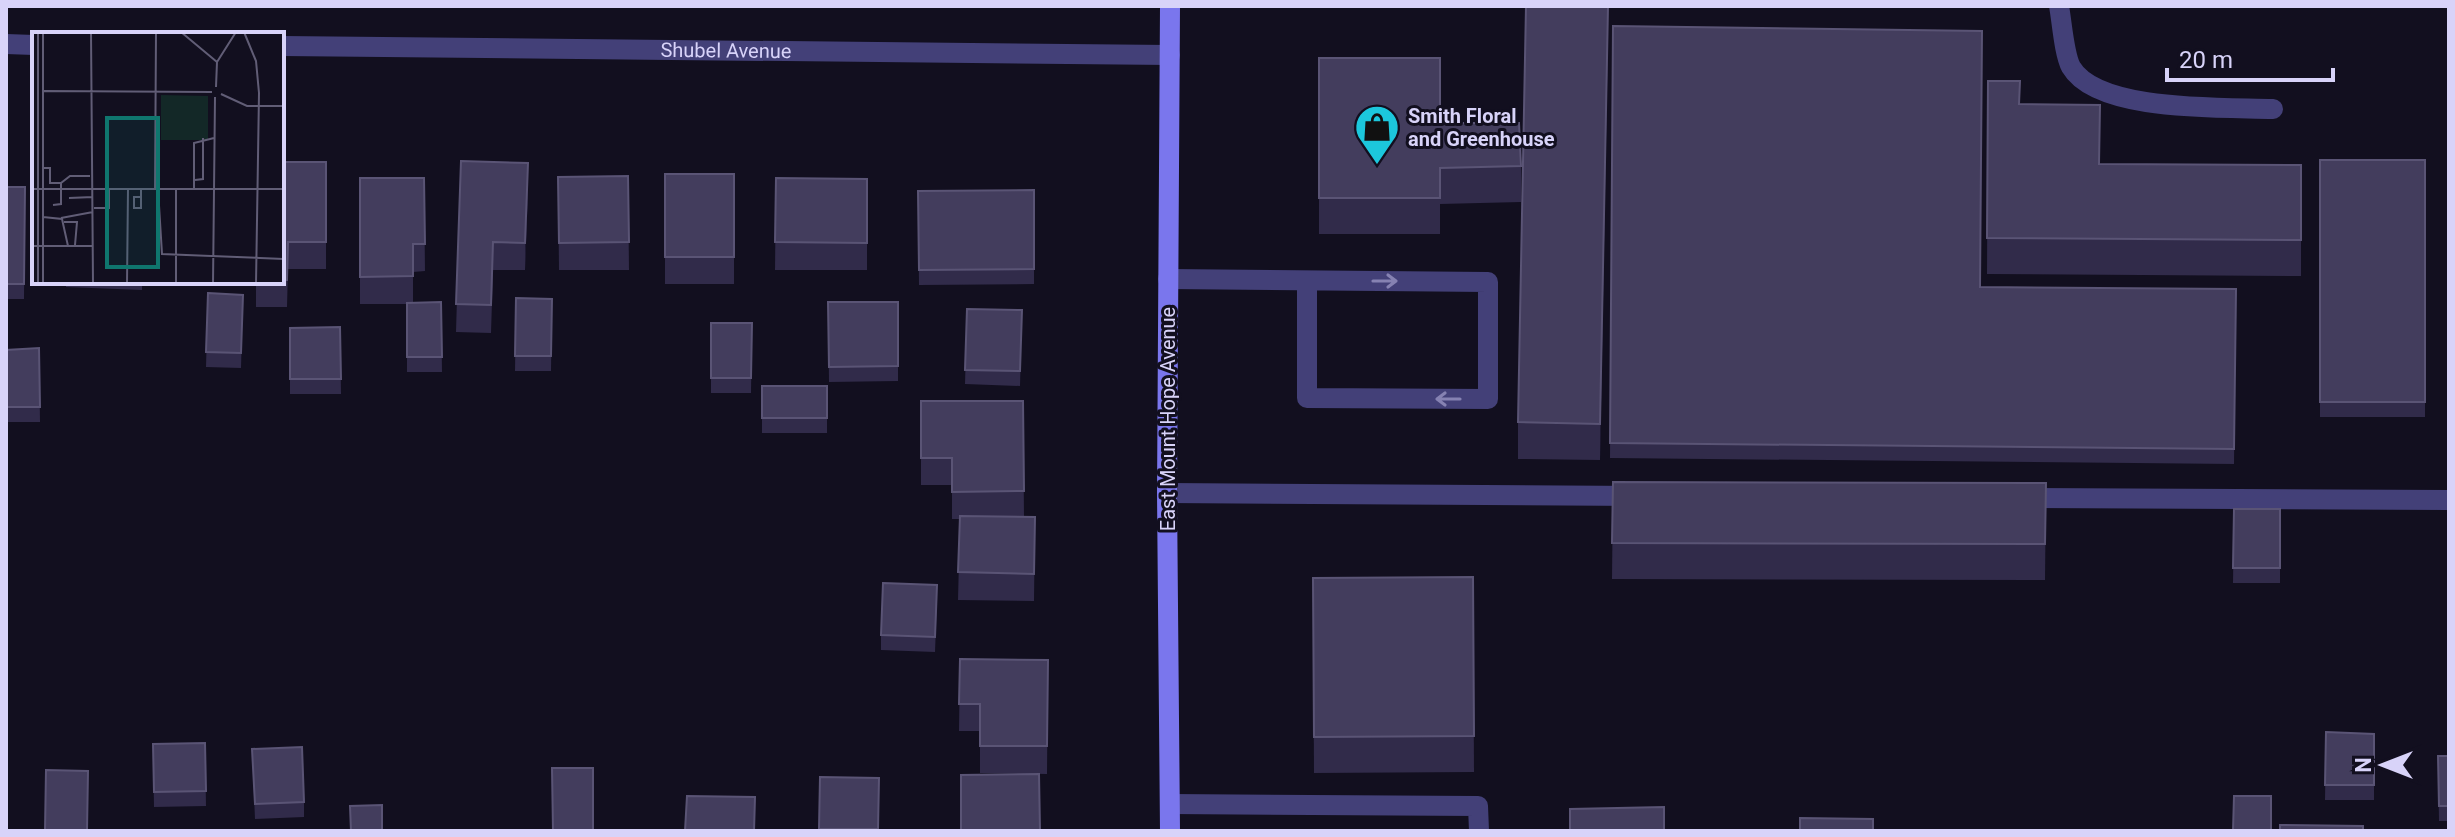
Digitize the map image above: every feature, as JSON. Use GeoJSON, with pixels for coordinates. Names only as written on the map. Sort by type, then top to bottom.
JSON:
{"type":"FeatureCollection","features":[{"type":"Feature","properties":{"kind":"street","name":"East Mount Hope Avenue"},"geometry":{"type":"LineString","coordinates":[[1170,6],[1167,493],[1170,831]]}},
{"type":"Feature","properties":{"kind":"street"},"geometry":{"type":"LineString","coordinates":[[2059,6],[2070,66],[2094,86],[2125,99],[2154,105],[2273,109]]}},
{"type":"Feature","properties":{"kind":"street"},"geometry":{"type":"LineString","coordinates":[[6,44],[32,45]]}},
{"type":"Feature","properties":{"kind":"street","name":"Shubel Avenue"},"geometry":{"type":"LineString","coordinates":[[284,46],[1170,55]]}},
{"type":"Feature","properties":{"kind":"street"},"geometry":{"type":"LineString","coordinates":[[1168,279],[1488,282],[1488,399],[1307,398],[1307,281]]}},
{"type":"Feature","properties":{"kind":"street"},"geometry":{"type":"LineString","coordinates":[[1167,493],[1656,496]]}},
{"type":"Feature","properties":{"kind":"street"},"geometry":{"type":"LineString","coordinates":[[2005,498],[2449,500]]}},
{"type":"Feature","properties":{"kind":"street"},"geometry":{"type":"LineString","coordinates":[[1170,804],[1478,806],[1479,831]]}},
{"type":"Feature","properties":{"kind":"building"},"geometry":{"type":"Polygon","coordinates":[[[1526,6],[1608,6],[1600,424],[1518,422],[1526,6]]]}},
{"type":"Feature","properties":{"kind":"building"},"geometry":{"type":"Polygon","coordinates":[[[1613,26],[1982,31],[1980,287],[2236,289],[2234,449],[1610,443],[1613,26]]]}},
{"type":"Feature","properties":{"kind":"building"},"geometry":{"type":"Polygon","coordinates":[[[1319,58],[1440,58],[1440,123],[1519,123],[1521,166],[1440,168],[1440,198],[1319,198],[1319,58]]]}},
{"type":"Feature","properties":{"kind":"building"},"geometry":{"type":"Polygon","coordinates":[[[1988,81],[2020,81],[2019,104],[2100,105],[2099,164],[2301,165],[2301,240],[1987,238],[1988,81]]]}},
{"type":"Feature","properties":{"kind":"building"},"geometry":{"type":"Polygon","coordinates":[[[2320,160],[2425,160],[2425,402],[2320,402],[2320,160]]]}},
{"type":"Feature","properties":{"kind":"building"},"geometry":{"type":"Polygon","coordinates":[[[461,161],[528,163],[525,243],[493,242],[491,305],[456,304],[461,161]]]}},
{"type":"Feature","properties":{"kind":"building"},"geometry":{"type":"Polygon","coordinates":[[[284,162],[326,162],[326,242],[288,242],[287,280],[284,280],[284,162]]]}},
{"type":"Feature","properties":{"kind":"building"},"geometry":{"type":"Polygon","coordinates":[[[665,174],[734,174],[734,257],[665,257],[665,174]]]}},
{"type":"Feature","properties":{"kind":"building"},"geometry":{"type":"Polygon","coordinates":[[[628,176],[629,242],[559,243],[558,177],[628,176]]]}},
{"type":"Feature","properties":{"kind":"building"},"geometry":{"type":"Polygon","coordinates":[[[360,178],[424,178],[425,244],[413,244],[413,276],[360,277],[360,178]]]}},
{"type":"Feature","properties":{"kind":"building"},"geometry":{"type":"Polygon","coordinates":[[[776,178],[867,179],[867,243],[775,242],[776,178]]]}},
{"type":"Feature","properties":{"kind":"building"},"geometry":{"type":"Polygon","coordinates":[[[6,187],[25,187],[24,284],[6,284],[6,187]]]}},
{"type":"Feature","properties":{"kind":"building"},"geometry":{"type":"Polygon","coordinates":[[[1034,190],[1034,269],[919,270],[918,191],[1034,190]]]}},
{"type":"Feature","properties":{"kind":"building"},"geometry":{"type":"Polygon","coordinates":[[[208,293],[243,295],[241,353],[206,352],[208,293]]]}},
{"type":"Feature","properties":{"kind":"building"},"geometry":{"type":"Polygon","coordinates":[[[516,298],[552,299],[551,356],[515,356],[516,298]]]}},
{"type":"Feature","properties":{"kind":"building"},"geometry":{"type":"Polygon","coordinates":[[[441,302],[442,357],[407,357],[407,303],[441,302]]]}},
{"type":"Feature","properties":{"kind":"building"},"geometry":{"type":"Polygon","coordinates":[[[828,302],[898,302],[898,366],[829,367],[828,302]]]}},
{"type":"Feature","properties":{"kind":"building"},"geometry":{"type":"Polygon","coordinates":[[[967,309],[1022,310],[1020,371],[965,370],[967,309]]]}},
{"type":"Feature","properties":{"kind":"building"},"geometry":{"type":"Polygon","coordinates":[[[711,323],[752,323],[751,378],[711,378],[711,323]]]}},
{"type":"Feature","properties":{"kind":"building"},"geometry":{"type":"Polygon","coordinates":[[[340,327],[341,379],[290,379],[290,328],[340,327]]]}},
{"type":"Feature","properties":{"kind":"building"},"geometry":{"type":"Polygon","coordinates":[[[39,348],[40,407],[6,407],[6,350],[39,348]]]}},
{"type":"Feature","properties":{"kind":"building"},"geometry":{"type":"Polygon","coordinates":[[[762,386],[827,386],[827,418],[762,418],[762,386]]]}},
{"type":"Feature","properties":{"kind":"building"},"geometry":{"type":"Polygon","coordinates":[[[921,401],[1023,401],[1024,491],[952,492],[952,458],[921,458],[921,401]]]}},
{"type":"Feature","properties":{"kind":"building"},"geometry":{"type":"Polygon","coordinates":[[[1613,482],[2046,483],[2045,544],[1612,543],[1613,482]]]}},
{"type":"Feature","properties":{"kind":"building"},"geometry":{"type":"Polygon","coordinates":[[[2234,509],[2280,509],[2280,568],[2233,568],[2234,509]]]}},
{"type":"Feature","properties":{"kind":"building"},"geometry":{"type":"Polygon","coordinates":[[[960,516],[1035,517],[1034,574],[958,572],[960,516]]]}},
{"type":"Feature","properties":{"kind":"building"},"geometry":{"type":"Polygon","coordinates":[[[1473,577],[1474,736],[1314,737],[1313,578],[1473,577]]]}},
{"type":"Feature","properties":{"kind":"building"},"geometry":{"type":"Polygon","coordinates":[[[883,583],[937,585],[935,637],[881,635],[883,583]]]}},
{"type":"Feature","properties":{"kind":"building"},"geometry":{"type":"Polygon","coordinates":[[[960,659],[1048,660],[1047,746],[980,746],[980,704],[959,704],[960,659]]]}},
{"type":"Feature","properties":{"kind":"building"},"geometry":{"type":"Polygon","coordinates":[[[2326,732],[2374,734],[2374,785],[2325,785],[2326,732]]]}},
{"type":"Feature","properties":{"kind":"building"},"geometry":{"type":"Polygon","coordinates":[[[205,743],[206,791],[154,792],[153,744],[205,743]]]}},
{"type":"Feature","properties":{"kind":"building"},"geometry":{"type":"Polygon","coordinates":[[[302,747],[304,802],[255,804],[252,749],[302,747]]]}},
{"type":"Feature","properties":{"kind":"building"},"geometry":{"type":"Polygon","coordinates":[[[2438,756],[2449,756],[2449,806],[2439,806],[2438,756]]]}},
{"type":"Feature","properties":{"kind":"building"},"geometry":{"type":"Polygon","coordinates":[[[552,768],[593,768],[593,831],[553,831],[552,768]]]}},
{"type":"Feature","properties":{"kind":"building"},"geometry":{"type":"Polygon","coordinates":[[[46,770],[88,771],[87,831],[45,831],[46,770]]]}},
{"type":"Feature","properties":{"kind":"building"},"geometry":{"type":"Polygon","coordinates":[[[1039,774],[1040,831],[961,831],[961,775],[1039,774]]]}},
{"type":"Feature","properties":{"kind":"building"},"geometry":{"type":"Polygon","coordinates":[[[820,777],[879,778],[878,829],[819,829],[820,777]]]}},
{"type":"Feature","properties":{"kind":"building"},"geometry":{"type":"Polygon","coordinates":[[[687,796],[755,797],[754,831],[685,831],[687,796]]]}},
{"type":"Feature","properties":{"kind":"building"},"geometry":{"type":"Polygon","coordinates":[[[2234,796],[2271,796],[2271,831],[2233,831],[2234,796]]]}},
{"type":"Feature","properties":{"kind":"building"},"geometry":{"type":"Polygon","coordinates":[[[382,805],[382,831],[351,831],[350,806],[382,805]]]}},
{"type":"Feature","properties":{"kind":"building"},"geometry":{"type":"Polygon","coordinates":[[[1664,807],[1664,831],[1570,831],[1570,809],[1664,807]]]}},
{"type":"Feature","properties":{"kind":"building"},"geometry":{"type":"Polygon","coordinates":[[[1800,818],[1873,819],[1873,831],[1800,831],[1800,818]]]}},
{"type":"Feature","properties":{"kind":"building"},"geometry":{"type":"Polygon","coordinates":[[[2280,825],[2363,826],[2363,831],[2280,831],[2280,825]]]}},
{"type":"Feature","properties":{"kind":"place","name":"Smith Floral and Greenhouse"},"geometry":{"type":"Point","coordinates":[1377,166]}}]}
